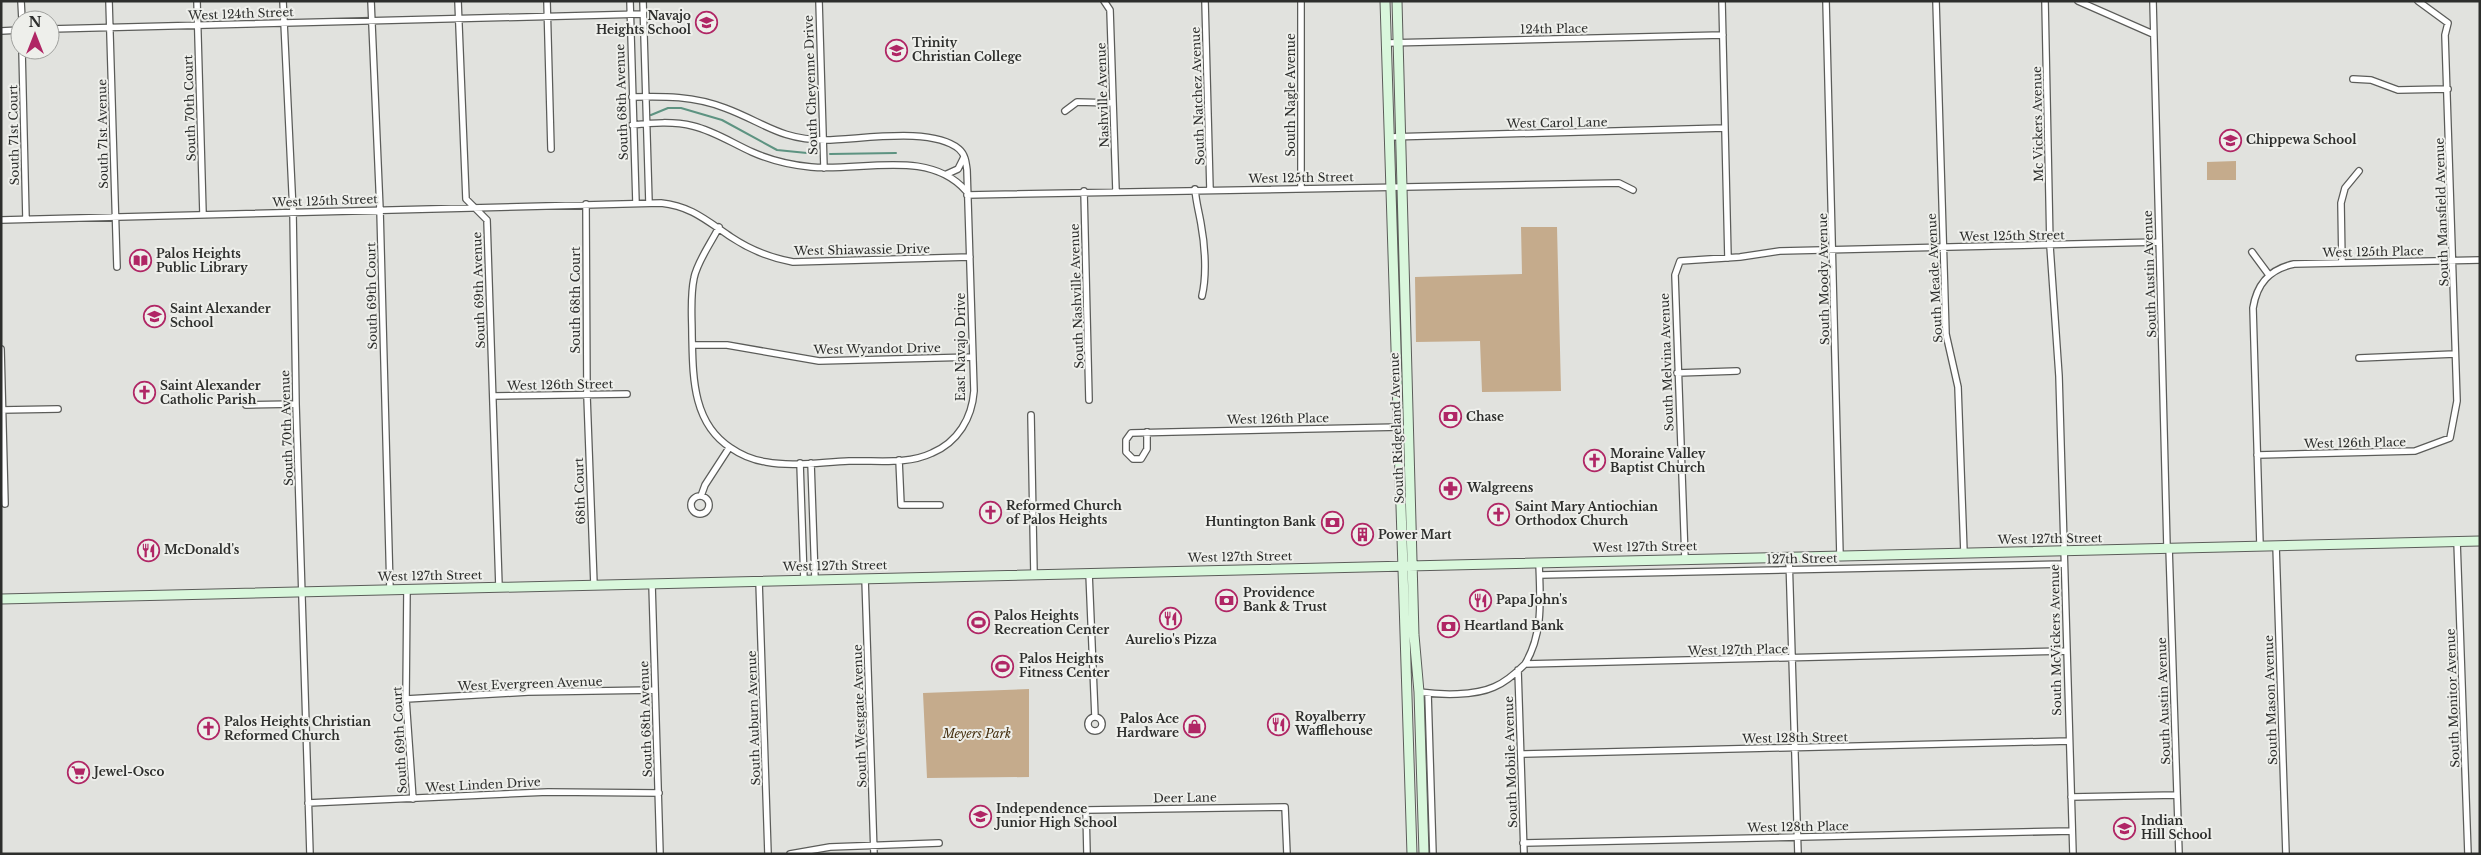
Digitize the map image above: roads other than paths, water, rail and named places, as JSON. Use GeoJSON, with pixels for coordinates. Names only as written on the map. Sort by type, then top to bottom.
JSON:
{"type":"FeatureCollection","features":[{"type":"Feature","properties":{"kind":"main road","name":"South Ridgeland Avenue"},"geometry":{"type":"LineString","coordinates":[[1385,1],[1412,854]]}},
{"type":"Feature","properties":{"kind":"main road","name":"South Ridgeland Avenue"},"geometry":{"type":"LineString","coordinates":[[1397,1],[1414,565],[1414,635],[1424,693],[1424,854]]}},
{"type":"Feature","properties":{"kind":"main road","name":"West 127th Street"},"geometry":{"type":"LineString","coordinates":[[1,599],[2480,541]]}},
{"type":"Feature","properties":{"kind":"street","name":"South 71st Avenue"},"geometry":{"type":"LineString","coordinates":[[109,1],[117,267]]}},
{"type":"Feature","properties":{"kind":"street","name":"South 70th Court"},"geometry":{"type":"LineString","coordinates":[[196,1],[203,214]]}},
{"type":"Feature","properties":{"kind":"street","name":"South 70th Avenue"},"geometry":{"type":"LineString","coordinates":[[283,1],[293,212],[296,404],[310,854]]}},
{"type":"Feature","properties":{"kind":"street","name":"South 69th Court"},"geometry":{"type":"LineString","coordinates":[[371,1],[380,210],[390,590]]}},
{"type":"Feature","properties":{"kind":"street","name":"South 69th Avenue"},"geometry":{"type":"LineString","coordinates":[[458,1],[466,199],[487,220],[498,587]]}},
{"type":"Feature","properties":{"kind":"street"},"geometry":{"type":"LineString","coordinates":[[547,1],[551,149]]}},
{"type":"Feature","properties":{"kind":"street","name":"South 68th Avenue"},"geometry":{"type":"LineString","coordinates":[[630,1],[632,125],[636,203]]}},
{"type":"Feature","properties":{"kind":"street"},"geometry":{"type":"LineString","coordinates":[[643,1],[649,203]]}},
{"type":"Feature","properties":{"kind":"street","name":"South Cheyenne Drive"},"geometry":{"type":"LineString","coordinates":[[819,1],[824,168]]}},
{"type":"Feature","properties":{"kind":"street","name":"Nashville Avenue"},"geometry":{"type":"LineString","coordinates":[[1104,1],[1110,10],[1116,190]]}},
{"type":"Feature","properties":{"kind":"street","name":"South Natchez Avenue"},"geometry":{"type":"LineString","coordinates":[[1205,1],[1210,190]]}},
{"type":"Feature","properties":{"kind":"street","name":"South Nagle Avenue"},"geometry":{"type":"LineString","coordinates":[[1300,1],[1301,188]]}},
{"type":"Feature","properties":{"kind":"street"},"geometry":{"type":"LineString","coordinates":[[1722,1],[1728,258]]}},
{"type":"Feature","properties":{"kind":"street","name":"South Moody Avenue"},"geometry":{"type":"LineString","coordinates":[[1826,1],[1840,556]]}},
{"type":"Feature","properties":{"kind":"street","name":"South Meade Avenue"},"geometry":{"type":"LineString","coordinates":[[1936,1],[1946,334],[1958,387],[1964,553]]}},
{"type":"Feature","properties":{"kind":"street","name":"Mc Vickers Avenue"},"geometry":{"type":"LineString","coordinates":[[2045,1],[2050,246]]}},
{"type":"Feature","properties":{"kind":"street"},"geometry":{"type":"LineString","coordinates":[[2078,1],[2153,34]]}},
{"type":"Feature","properties":{"kind":"street","name":"South Austin Avenue"},"geometry":{"type":"LineString","coordinates":[[2153,1],[2168,547],[2179,854]]}},
{"type":"Feature","properties":{"kind":"street","name":"South Mansfield Avenue"},"geometry":{"type":"LineString","coordinates":[[2418,1],[2448,23],[2445,35],[2457,410],[2450,438]]}},
{"type":"Feature","properties":{"kind":"street","name":"West 124th Street"},"geometry":{"type":"LineString","coordinates":[[60,30],[643,14]]}},
{"type":"Feature","properties":{"kind":"street","name":"124th Place"},"geometry":{"type":"LineString","coordinates":[[1387,43],[1722,35]]}},
{"type":"Feature","properties":{"kind":"street","name":"South 71st Court"},"geometry":{"type":"LineString","coordinates":[[22,60],[26,219]]}},
{"type":"Feature","properties":{"kind":"street"},"geometry":{"type":"LineString","coordinates":[[2352,79],[2371,80],[2398,90],[2448,89]]}},
{"type":"Feature","properties":{"kind":"street"},"geometry":{"type":"LineString","coordinates":[[632,97],[670,96],[701,100],[726,108],[765,128],[786,135],[824,140],[912,137],[936,139],[952,144],[960,149],[964,156],[958,169],[947,174]]}},
{"type":"Feature","properties":{"kind":"street"},"geometry":{"type":"LineString","coordinates":[[1065,110],[1076,102],[1113,103]]}},
{"type":"Feature","properties":{"kind":"street"},"geometry":{"type":"LineString","coordinates":[[632,125],[672,123],[692,126],[712,132],[772,159],[794,165],[824,168],[916,165],[947,174],[967,193]]}},
{"type":"Feature","properties":{"kind":"street","name":"West Carol Lane"},"geometry":{"type":"LineString","coordinates":[[1389,137],[1725,128]]}},
{"type":"Feature","properties":{"kind":"street","name":"East Navajo Drive"},"geometry":{"type":"LineString","coordinates":[[730,448],[759,461],[811,463],[899,460],[931,454],[951,441],[962,429],[973,399],[967,170],[964,156]]}},
{"type":"Feature","properties":{"kind":"street"},"geometry":{"type":"LineString","coordinates":[[2342,263],[2341,203],[2345,188],[2359,171]]}},
{"type":"Feature","properties":{"kind":"street","name":"West 125th Street"},"geometry":{"type":"LineString","coordinates":[[967,193],[1619,183],[1633,190]]}},
{"type":"Feature","properties":{"kind":"street"},"geometry":{"type":"LineString","coordinates":[[1195,189],[1196,203],[1202,226],[1204,286],[1202,296]]}},
{"type":"Feature","properties":{"kind":"street","name":"South Nashville Avenue"},"geometry":{"type":"LineString","coordinates":[[1084,192],[1089,400]]}},
{"type":"Feature","properties":{"kind":"street","name":"West 125th Street"},"geometry":{"type":"LineString","coordinates":[[1,220],[649,203]]}},
{"type":"Feature","properties":{"kind":"street","name":"West Shiawassie Drive"},"geometry":{"type":"LineString","coordinates":[[649,203],[672,204],[690,209],[719,227],[732,238],[766,255],[793,262],[970,257]]}},
{"type":"Feature","properties":{"kind":"street","name":"South 68th Court"},"geometry":{"type":"LineString","coordinates":[[586,204],[587,396]]}},
{"type":"Feature","properties":{"kind":"street"},"geometry":{"type":"LineString","coordinates":[[701,496],[709,478],[730,448],[708,425],[698,403],[693,345],[691,300],[694,276],[719,227]]}},
{"type":"Feature","properties":{"kind":"street","name":"West 125th Street"},"geometry":{"type":"LineString","coordinates":[[1686,260],[1728,258],[1780,251],[2159,242]]}},
{"type":"Feature","properties":{"kind":"street","name":"South McVickers Avenue"},"geometry":{"type":"LineString","coordinates":[[2050,246],[2059,376],[2073,854]]}},
{"type":"Feature","properties":{"kind":"street"},"geometry":{"type":"LineString","coordinates":[[2252,252],[2269,275],[2257,290],[2253,308],[2260,545]]}},
{"type":"Feature","properties":{"kind":"street","name":"South Melvina Avenue"},"geometry":{"type":"LineString","coordinates":[[1685,559],[1675,275],[1677,265],[1686,260]]}},
{"type":"Feature","properties":{"kind":"street","name":"West 125th Place"},"geometry":{"type":"LineString","coordinates":[[2269,275],[2282,266],[2294,264],[2480,260]]}},
{"type":"Feature","properties":{"kind":"street","name":"West Wyandot Drive"},"geometry":{"type":"LineString","coordinates":[[693,345],[727,345],[820,361],[973,357]]}},
{"type":"Feature","properties":{"kind":"street"},"geometry":{"type":"LineString","coordinates":[[1,350],[6,504]]}},
{"type":"Feature","properties":{"kind":"street"},"geometry":{"type":"LineString","coordinates":[[2359,358],[2455,354]]}},
{"type":"Feature","properties":{"kind":"street"},"geometry":{"type":"LineString","coordinates":[[1678,373],[1737,371]]}},
{"type":"Feature","properties":{"kind":"street","name":"West 126th Street"},"geometry":{"type":"LineString","coordinates":[[493,396],[627,394]]}},
{"type":"Feature","properties":{"kind":"street","name":"68th Court"},"geometry":{"type":"LineString","coordinates":[[587,396],[594,585]]}},
{"type":"Feature","properties":{"kind":"street"},"geometry":{"type":"LineString","coordinates":[[246,405],[296,404]]}},
{"type":"Feature","properties":{"kind":"street"},"geometry":{"type":"LineString","coordinates":[[2,410],[58,409]]}},
{"type":"Feature","properties":{"kind":"street"},"geometry":{"type":"LineString","coordinates":[[1031,415],[1034,574]]}},
{"type":"Feature","properties":{"kind":"street","name":"West 126th Place"},"geometry":{"type":"LineString","coordinates":[[1147,432],[1147,448],[1141,458],[1133,458],[1126,452],[1126,440],[1131,433],[1147,432],[1410,427]]}},
{"type":"Feature","properties":{"kind":"street","name":"West 126th Place"},"geometry":{"type":"LineString","coordinates":[[2257,455],[2415,451],[2450,438]]}},
{"type":"Feature","properties":{"kind":"street"},"geometry":{"type":"LineString","coordinates":[[899,460],[901,505],[940,505]]}},
{"type":"Feature","properties":{"kind":"street"},"geometry":{"type":"LineString","coordinates":[[800,463],[804,580]]}},
{"type":"Feature","properties":{"kind":"street"},"geometry":{"type":"LineString","coordinates":[[811,463],[815,579]]}},
{"type":"Feature","properties":{"kind":"street","name":"South Monitor Avenue"},"geometry":{"type":"LineString","coordinates":[[2457,541],[2468,854]]}},
{"type":"Feature","properties":{"kind":"street","name":"South Mason Avenue"},"geometry":{"type":"LineString","coordinates":[[2276,545],[2286,854]]}},
{"type":"Feature","properties":{"kind":"street"},"geometry":{"type":"LineString","coordinates":[[1789,557],[1798,854]]}},
{"type":"Feature","properties":{"kind":"street"},"geometry":{"type":"LineString","coordinates":[[1433,854],[1424,693],[1467,692],[1493,688],[1525,664],[1538,635],[1539,562]]}},
{"type":"Feature","properties":{"kind":"street","name":"127th Street"},"geometry":{"type":"LineString","coordinates":[[1540,575],[2064,564]]}},
{"type":"Feature","properties":{"kind":"street"},"geometry":{"type":"LineString","coordinates":[[1089,573],[1094,717]]}},
{"type":"Feature","properties":{"kind":"street","name":"South Westgate Avenue"},"geometry":{"type":"LineString","coordinates":[[865,578],[874,854]]}},
{"type":"Feature","properties":{"kind":"street","name":"South Auburn Avenue"},"geometry":{"type":"LineString","coordinates":[[759,581],[768,854]]}},
{"type":"Feature","properties":{"kind":"street","name":"South 68th Avenue"},"geometry":{"type":"LineString","coordinates":[[652,584],[660,854]]}},
{"type":"Feature","properties":{"kind":"street","name":"South 69th Court"},"geometry":{"type":"LineString","coordinates":[[407,589],[406,698],[413,799]]}},
{"type":"Feature","properties":{"kind":"street","name":"West 127th Place"},"geometry":{"type":"LineString","coordinates":[[1525,664],[2066,651]]}},
{"type":"Feature","properties":{"kind":"street","name":"South Mobile Avenue"},"geometry":{"type":"LineString","coordinates":[[1518,670],[1524,854]]}},
{"type":"Feature","properties":{"kind":"street","name":"West Evergreen Avenue"},"geometry":{"type":"LineString","coordinates":[[406,698],[528,692],[655,690]]}},
{"type":"Feature","properties":{"kind":"street","name":"West 128th Street"},"geometry":{"type":"LineString","coordinates":[[1521,754],[2069,741]]}},
{"type":"Feature","properties":{"kind":"street","name":"West Linden Drive"},"geometry":{"type":"LineString","coordinates":[[308,803],[548,792],[659,793]]}},
{"type":"Feature","properties":{"kind":"street"},"geometry":{"type":"LineString","coordinates":[[2071,796],[2177,795]]}},
{"type":"Feature","properties":{"kind":"street","name":"Deer Lane"},"geometry":{"type":"LineString","coordinates":[[1087,854],[1086,810],[1285,807],[1287,854]]}},
{"type":"Feature","properties":{"kind":"street","name":"West 128th Place"},"geometry":{"type":"LineString","coordinates":[[1523,843],[2072,831]]}},
{"type":"Feature","properties":{"kind":"street"},"geometry":{"type":"LineString","coordinates":[[790,854],[830,847],[939,843]]}},
{"type":"Feature","properties":{"kind":"waterway"},"geometry":{"type":"LineString","coordinates":[[651,115],[668,108],[681,108],[722,120],[777,150],[817,154]]}},
{"type":"Feature","properties":{"kind":"waterway"},"geometry":{"type":"LineString","coordinates":[[830,154],[896,153]]}},
{"type":"Feature","properties":{"kind":"place","name":"Navajo Heights School"},"geometry":{"type":"Point","coordinates":[707,23]}},
{"type":"Feature","properties":{"kind":"place","name":"Trinity Christian College"},"geometry":{"type":"Point","coordinates":[896,50]}},
{"type":"Feature","properties":{"kind":"place","name":"Chippewa School"},"geometry":{"type":"Point","coordinates":[2230,140]}},
{"type":"Feature","properties":{"kind":"place","name":"Palos Heights Public Library"},"geometry":{"type":"Point","coordinates":[140,261]}},
{"type":"Feature","properties":{"kind":"place","name":"Saint Alexander School"},"geometry":{"type":"Point","coordinates":[154,316]}},
{"type":"Feature","properties":{"kind":"place","name":"Saint Alexander Catholic Parish"},"geometry":{"type":"Point","coordinates":[144,393]}},
{"type":"Feature","properties":{"kind":"place","name":"Chase"},"geometry":{"type":"Point","coordinates":[1450,417]}},
{"type":"Feature","properties":{"kind":"place","name":"Moraine Valley Baptist Church"},"geometry":{"type":"Point","coordinates":[1594,461]}},
{"type":"Feature","properties":{"kind":"place","name":"Walgreens"},"geometry":{"type":"Point","coordinates":[1451,488]}},
{"type":"Feature","properties":{"kind":"place","name":"Reformed Church of Palos Heights"},"geometry":{"type":"Point","coordinates":[990,513]}},
{"type":"Feature","properties":{"kind":"place","name":"Saint Mary Antiochian Orthodox Church"},"geometry":{"type":"Point","coordinates":[1499,514]}},
{"type":"Feature","properties":{"kind":"place","name":"Huntington Bank"},"geometry":{"type":"Point","coordinates":[1332,522]}},
{"type":"Feature","properties":{"kind":"place","name":"Power Mart"},"geometry":{"type":"Point","coordinates":[1362,535]}},
{"type":"Feature","properties":{"kind":"place","name":"McDonald's"},"geometry":{"type":"Point","coordinates":[148,550]}},
{"type":"Feature","properties":{"kind":"place","name":"Providence Bank & Trust"},"geometry":{"type":"Point","coordinates":[1227,600]}},
{"type":"Feature","properties":{"kind":"place","name":"Papa John's"},"geometry":{"type":"Point","coordinates":[1480,600]}},
{"type":"Feature","properties":{"kind":"place","name":"Aurelio's Pizza"},"geometry":{"type":"Point","coordinates":[1171,619]}},
{"type":"Feature","properties":{"kind":"place","name":"Palos Heights Recreation Center"},"geometry":{"type":"Point","coordinates":[978,623]}},
{"type":"Feature","properties":{"kind":"place","name":"Heartland Bank"},"geometry":{"type":"Point","coordinates":[1448,626]}},
{"type":"Feature","properties":{"kind":"place","name":"Palos Heights Fitness Center"},"geometry":{"type":"Point","coordinates":[1003,666]}},
{"type":"Feature","properties":{"kind":"place","name":"Royalberry Wafflehouse"},"geometry":{"type":"Point","coordinates":[1279,724]}},
{"type":"Feature","properties":{"kind":"place","name":"Palos Ace Hardware"},"geometry":{"type":"Point","coordinates":[1195,726]}},
{"type":"Feature","properties":{"kind":"place","name":"Palos Heights Christian Reformed Church"},"geometry":{"type":"Point","coordinates":[208,729]}},
{"type":"Feature","properties":{"kind":"place","name":"Jewel-Osco"},"geometry":{"type":"Point","coordinates":[78,772]}},
{"type":"Feature","properties":{"kind":"place","name":"Independence Junior High School"},"geometry":{"type":"Point","coordinates":[980,816]}},
{"type":"Feature","properties":{"kind":"place","name":"Indian Hill School"},"geometry":{"type":"Point","coordinates":[2125,828]}},
{"type":"Feature","properties":{"kind":"park label","name":"Meyers Park"},"geometry":{"type":"Point","coordinates":[977,734]}}]}
